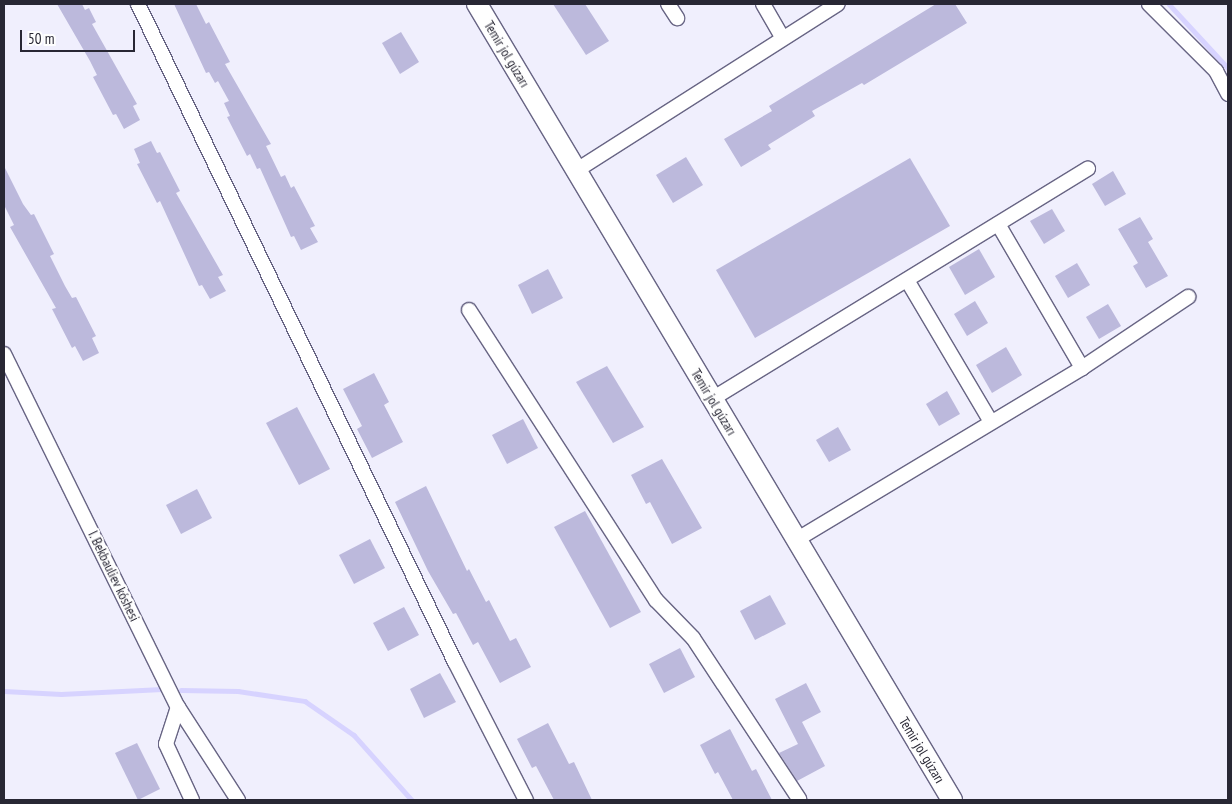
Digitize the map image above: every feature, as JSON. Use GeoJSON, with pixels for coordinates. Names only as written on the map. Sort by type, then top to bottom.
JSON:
{"type":"FeatureCollection","features":[{"type":"Feature","properties":{"kind":"street"},"geometry":{"type":"LineString","coordinates":[[138,4],[455,662],[526,800]]}},
{"type":"Feature","properties":{"kind":"street","name":"Temir jol gúzarı"},"geometry":{"type":"LineString","coordinates":[[476,4],[952,800]]}},
{"type":"Feature","properties":{"kind":"street"},"geometry":{"type":"LineString","coordinates":[[668,4],[677,18]]}},
{"type":"Feature","properties":{"kind":"street"},"geometry":{"type":"LineString","coordinates":[[763,4],[783,38]]}},
{"type":"Feature","properties":{"kind":"street"},"geometry":{"type":"LineString","coordinates":[[577,170],[838,4]]}},
{"type":"Feature","properties":{"kind":"street"},"geometry":{"type":"LineString","coordinates":[[1149,4],[1216,71],[1228,94]]}},
{"type":"Feature","properties":{"kind":"street"},"geometry":{"type":"LineString","coordinates":[[712,399],[1088,169]]}},
{"type":"Feature","properties":{"kind":"street"},"geometry":{"type":"LineString","coordinates":[[998,224],[1082,368]]}},
{"type":"Feature","properties":{"kind":"street"},"geometry":{"type":"LineString","coordinates":[[907,280],[991,422]]}},
{"type":"Feature","properties":{"kind":"street"},"geometry":{"type":"LineString","coordinates":[[796,540],[1082,368],[1188,297]]}},
{"type":"Feature","properties":{"kind":"street"},"geometry":{"type":"LineString","coordinates":[[468,310],[656,600],[693,638],[799,799]]}},
{"type":"Feature","properties":{"kind":"street","name":"I. Bekbauliev kóshesi"},"geometry":{"type":"LineString","coordinates":[[4,354],[178,706],[238,800]]}},
{"type":"Feature","properties":{"kind":"street"},"geometry":{"type":"LineString","coordinates":[[178,706],[166,744],[192,800]]}},
{"type":"Feature","properties":{"kind":"building"},"geometry":{"type":"Polygon","coordinates":[[[57,4],[82,4],[85,10],[89,8],[96,22],[92,24],[137,104],[133,106],[140,120],[124,129],[116,114],[113,115],[93,77],[97,75],[90,61],[57,4]]]}},
{"type":"Feature","properties":{"kind":"building"},"geometry":{"type":"Polygon","coordinates":[[[174,4],[196,4],[206,24],[209,22],[230,62],[225,64],[271,144],[266,146],[281,177],[285,175],[291,188],[294,186],[315,226],[310,228],[318,242],[301,250],[294,236],[291,237],[260,168],[257,169],[250,154],[247,156],[227,117],[230,116],[224,103],[229,101],[218,81],[215,83],[209,72],[206,73],[174,4]]]}},
{"type":"Feature","properties":{"kind":"building"},"geometry":{"type":"Polygon","coordinates":[[[553,4],[585,4],[609,41],[586,55],[553,4]]]}},
{"type":"Feature","properties":{"kind":"building"},"geometry":{"type":"Polygon","coordinates":[[[936,4],[955,4],[967,23],[864,85],[862,83],[812,111],[815,116],[768,145],[771,149],[741,167],[724,139],[772,111],[769,106],[936,4]]]}},
{"type":"Feature","properties":{"kind":"building"},"geometry":{"type":"Polygon","coordinates":[[[401,32],[419,62],[400,74],[382,43],[401,32]]]}},
{"type":"Feature","properties":{"kind":"building"},"geometry":{"type":"Polygon","coordinates":[[[151,141],[157,153],[160,152],[180,191],[176,193],[223,275],[218,277],[226,291],[210,299],[202,285],[199,286],[160,201],[157,203],[137,164],[140,163],[134,149],[151,141]]]}},
{"type":"Feature","properties":{"kind":"building"},"geometry":{"type":"Polygon","coordinates":[[[686,157],[703,185],[673,203],[656,175],[686,157]]]}},
{"type":"Feature","properties":{"kind":"building"},"geometry":{"type":"Polygon","coordinates":[[[910,158],[950,226],[755,338],[716,270],[910,158]]]}},
{"type":"Feature","properties":{"kind":"building"},"geometry":{"type":"Polygon","coordinates":[[[4,166],[23,204],[31,215],[34,214],[54,254],[50,256],[65,286],[72,298],[76,297],[96,336],[92,338],[99,353],[83,361],[75,346],[72,348],[52,309],[56,308],[10,227],[14,225],[4,205],[4,166]]]}},
{"type":"Feature","properties":{"kind":"building"},"geometry":{"type":"Polygon","coordinates":[[[1113,171],[1126,194],[1105,206],[1092,184],[1113,171]]]}},
{"type":"Feature","properties":{"kind":"building"},"geometry":{"type":"Polygon","coordinates":[[[1052,209],[1065,231],[1044,244],[1030,221],[1052,209]]]}},
{"type":"Feature","properties":{"kind":"building"},"geometry":{"type":"Polygon","coordinates":[[[1140,217],[1153,239],[1148,242],[1168,276],[1146,288],[1133,266],[1138,263],[1118,229],[1140,217]]]}},
{"type":"Feature","properties":{"kind":"building"},"geometry":{"type":"Polygon","coordinates":[[[979,249],[995,277],[965,295],[949,267],[979,249]]]}},
{"type":"Feature","properties":{"kind":"building"},"geometry":{"type":"Polygon","coordinates":[[[1077,263],[1090,285],[1068,298],[1055,276],[1077,263]]]}},
{"type":"Feature","properties":{"kind":"building"},"geometry":{"type":"Polygon","coordinates":[[[548,269],[563,298],[532,314],[518,285],[548,269]]]}},
{"type":"Feature","properties":{"kind":"building"},"geometry":{"type":"Polygon","coordinates":[[[975,301],[988,323],[967,336],[954,314],[975,301]]]}},
{"type":"Feature","properties":{"kind":"building"},"geometry":{"type":"Polygon","coordinates":[[[1108,304],[1121,326],[1099,339],[1086,317],[1108,304]]]}},
{"type":"Feature","properties":{"kind":"building"},"geometry":{"type":"Polygon","coordinates":[[[1006,347],[1022,375],[992,393],[976,365],[1006,347]]]}},
{"type":"Feature","properties":{"kind":"building"},"geometry":{"type":"Polygon","coordinates":[[[607,366],[644,427],[613,443],[576,382],[607,366]]]}},
{"type":"Feature","properties":{"kind":"building"},"geometry":{"type":"Polygon","coordinates":[[[374,373],[389,402],[384,405],[403,442],[372,458],[357,429],[362,426],[343,389],[374,373]]]}},
{"type":"Feature","properties":{"kind":"building"},"geometry":{"type":"Polygon","coordinates":[[[947,391],[960,414],[939,426],[926,404],[947,391]]]}},
{"type":"Feature","properties":{"kind":"building"},"geometry":{"type":"Polygon","coordinates":[[[297,407],[330,469],[299,485],[266,423],[297,407]]]}},
{"type":"Feature","properties":{"kind":"building"},"geometry":{"type":"Polygon","coordinates":[[[523,419],[538,448],[507,464],[492,435],[523,419]]]}},
{"type":"Feature","properties":{"kind":"building"},"geometry":{"type":"Polygon","coordinates":[[[838,427],[851,450],[829,462],[816,440],[838,427]]]}},
{"type":"Feature","properties":{"kind":"building"},"geometry":{"type":"Polygon","coordinates":[[[662,459],[702,528],[672,544],[650,502],[646,504],[631,475],[662,459]]]}},
{"type":"Feature","properties":{"kind":"building"},"geometry":{"type":"Polygon","coordinates":[[[426,486],[467,571],[469,569],[486,602],[489,600],[510,641],[516,638],[531,667],[500,683],[478,642],[473,645],[456,613],[453,614],[428,571],[395,502],[426,486]]]}},
{"type":"Feature","properties":{"kind":"building"},"geometry":{"type":"Polygon","coordinates":[[[197,489],[212,518],[181,534],[166,505],[197,489]]]}},
{"type":"Feature","properties":{"kind":"building"},"geometry":{"type":"Polygon","coordinates":[[[585,511],[641,612],[610,628],[554,527],[585,511]]]}},
{"type":"Feature","properties":{"kind":"building"},"geometry":{"type":"Polygon","coordinates":[[[370,539],[385,568],[354,584],[339,555],[370,539]]]}},
{"type":"Feature","properties":{"kind":"building"},"geometry":{"type":"Polygon","coordinates":[[[770,595],[786,624],[755,640],[740,611],[770,595]]]}},
{"type":"Feature","properties":{"kind":"building"},"geometry":{"type":"Polygon","coordinates":[[[404,607],[419,635],[388,651],[373,623],[404,607]]]}},
{"type":"Feature","properties":{"kind":"building"},"geometry":{"type":"Polygon","coordinates":[[[680,648],[695,677],[664,693],[649,664],[680,648]]]}},
{"type":"Feature","properties":{"kind":"building"},"geometry":{"type":"Polygon","coordinates":[[[440,673],[456,702],[424,718],[410,689],[440,673]]]}},
{"type":"Feature","properties":{"kind":"building"},"geometry":{"type":"Polygon","coordinates":[[[806,683],[821,712],[802,722],[825,766],[797,781],[779,753],[798,744],[775,699],[806,683]]]}},
{"type":"Feature","properties":{"kind":"building"},"geometry":{"type":"Polygon","coordinates":[[[548,723],[569,764],[574,762],[592,800],[554,800],[536,766],[532,768],[517,739],[548,723]]]}},
{"type":"Feature","properties":{"kind":"building"},"geometry":{"type":"Polygon","coordinates":[[[730,729],[752,771],[756,769],[772,800],[733,800],[718,772],[715,774],[700,745],[730,729]]]}},
{"type":"Feature","properties":{"kind":"building"},"geometry":{"type":"Polygon","coordinates":[[[137,743],[160,789],[138,800],[115,753],[137,743]]]}},
{"type":"Feature","properties":{"kind":"waterway"},"geometry":{"type":"LineString","coordinates":[[1169,4],[1228,68]]}},
{"type":"Feature","properties":{"kind":"waterway"},"geometry":{"type":"LineString","coordinates":[[4,691],[61,694],[162,689]]}},
{"type":"Feature","properties":{"kind":"waterway"},"geometry":{"type":"LineString","coordinates":[[181,690],[238,691],[305,701],[354,735],[412,800]]}}]}
